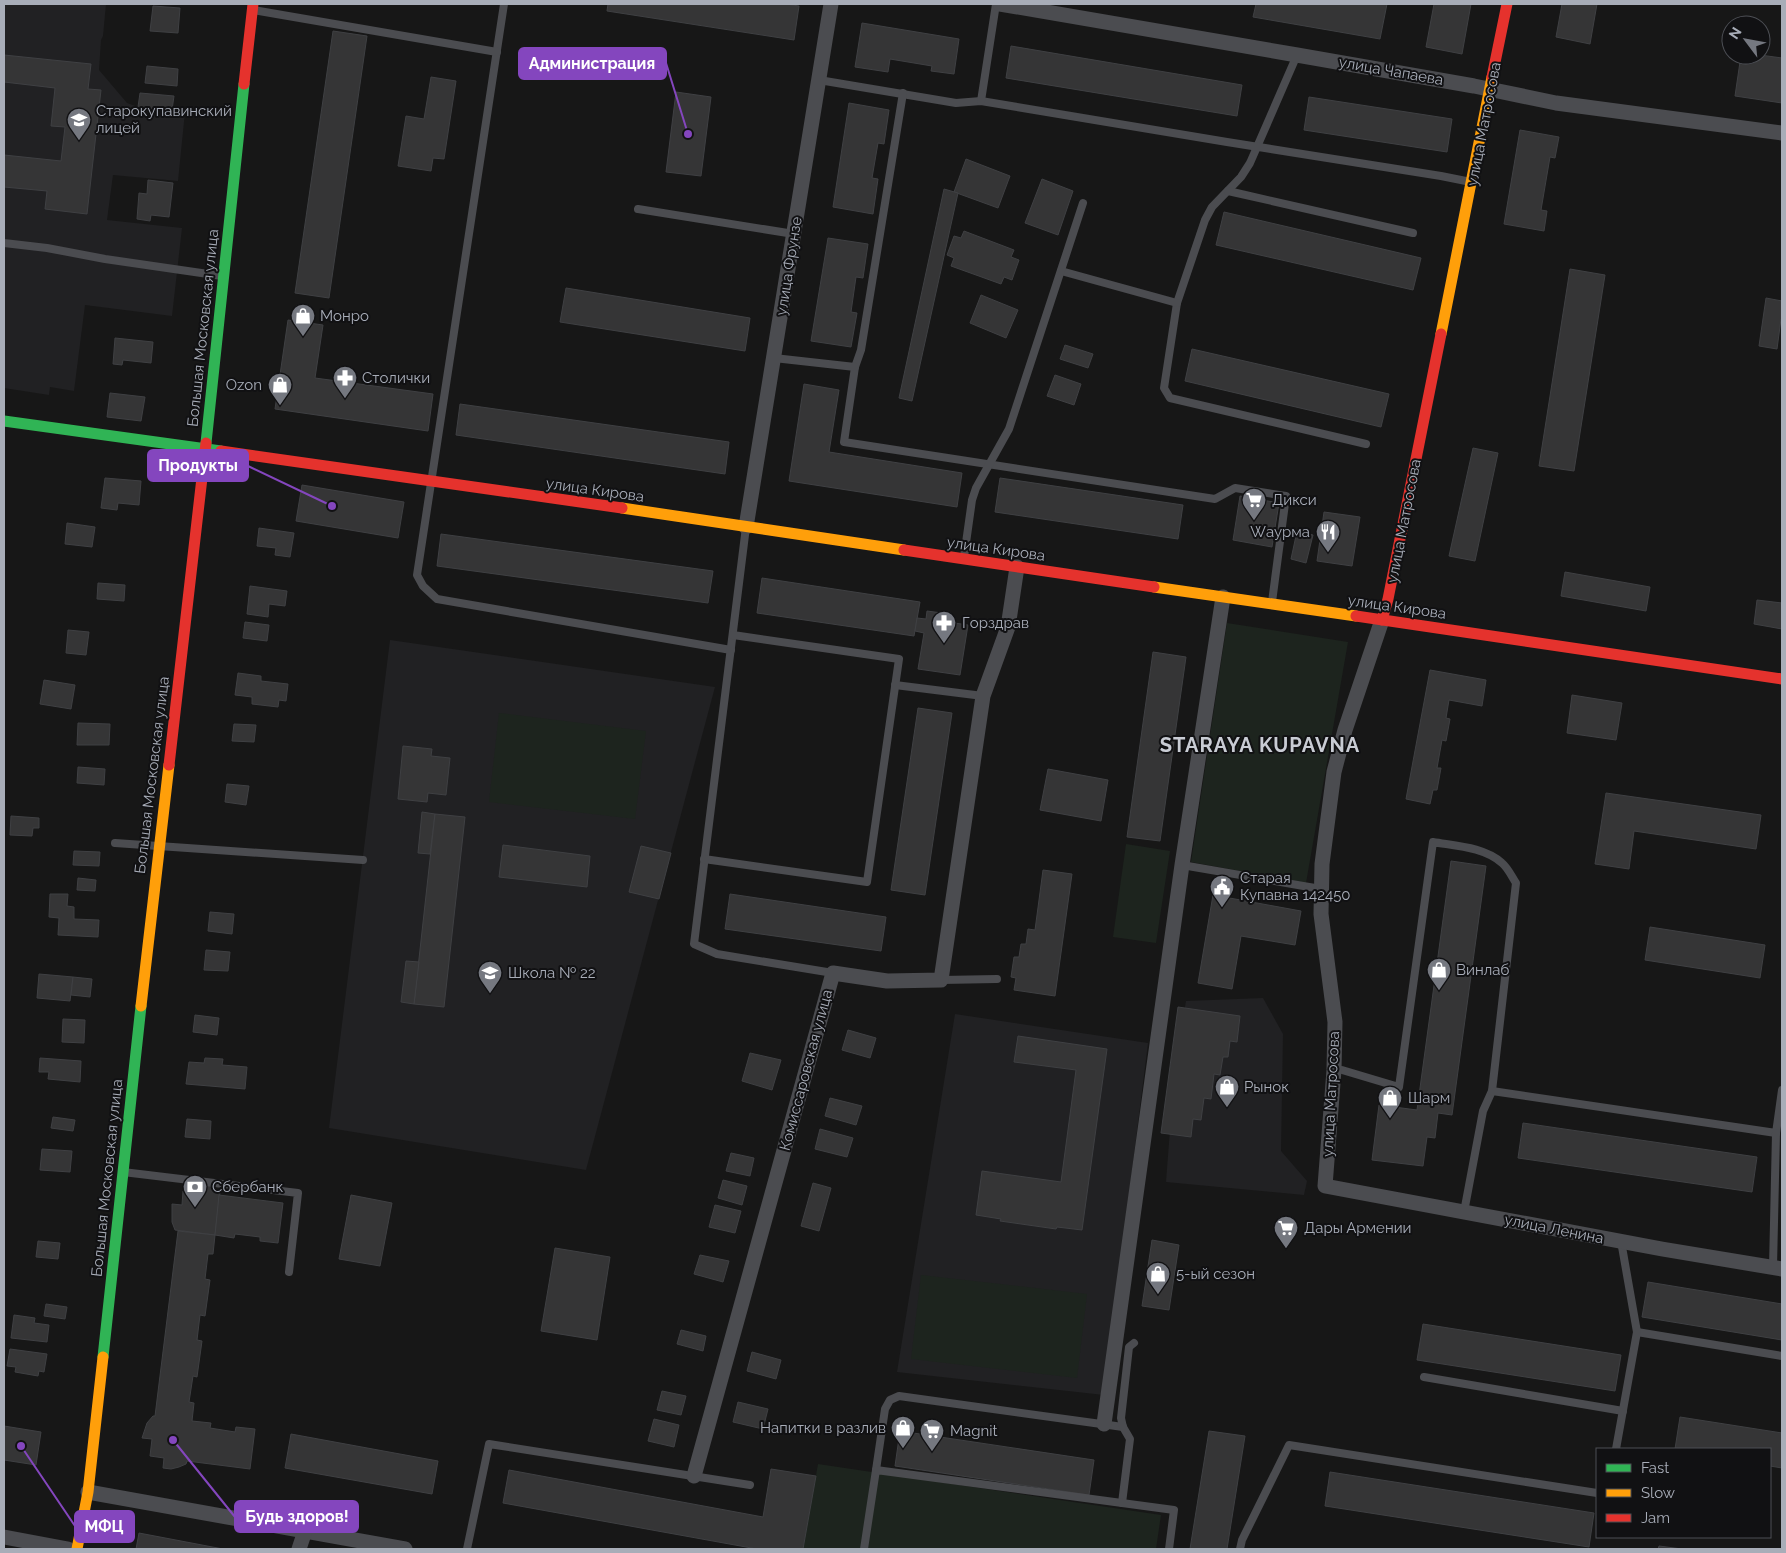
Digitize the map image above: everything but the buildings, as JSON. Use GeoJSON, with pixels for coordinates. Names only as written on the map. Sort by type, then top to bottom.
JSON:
{"type":"FeatureCollection","features":[{"type":"Feature","properties":{"kind":"street","name":"улица Фрунзе"},"geometry":{"type":"LineString","coordinates":[[746,528],[831,4]]}},
{"type":"Feature","properties":{"kind":"street","name":"улица Чапаева"},"geometry":{"type":"LineString","coordinates":[[1000,4],[1297,55],[1556,103],[1782,133]]}},
{"type":"Feature","properties":{"kind":"street","name":"улица Матросова"},"geometry":{"type":"LineString","coordinates":[[1326,1186],[1336,1029],[1324,941],[1321,889],[1328,808],[1334,772],[1345,730],[1388,599],[1507,4]]}},
{"type":"Feature","properties":{"kind":"street","name":"Большая Московская улица"},"geometry":{"type":"LineString","coordinates":[[77,1549],[88,1492],[253,7]]}},
{"type":"Feature","properties":{"kind":"street","name":"улица Кирова"},"geometry":{"type":"LineString","coordinates":[[4,421],[432,480],[746,528],[1782,679]]}},
{"type":"Feature","properties":{"kind":"street"},"geometry":{"type":"LineString","coordinates":[[941,980],[983,696],[1008,627],[1017,567]]}},
{"type":"Feature","properties":{"kind":"street"},"geometry":{"type":"LineString","coordinates":[[1104,1424],[1182,865],[1223,597]]}},
{"type":"Feature","properties":{"kind":"street","name":"Комиссаровская улица"},"geometry":{"type":"LineString","coordinates":[[694,1476],[833,973],[887,981],[941,980]]}},
{"type":"Feature","properties":{"kind":"street","name":"улица Ленина"},"geometry":{"type":"LineString","coordinates":[[1326,1186],[1778,1268]]}},
{"type":"Feature","properties":{"kind":"street"},"geometry":{"type":"LineString","coordinates":[[88,1492],[405,1549]]}},
{"type":"Feature","properties":{"kind":"street"},"geometry":{"type":"LineString","coordinates":[[299,1549],[305,1531]]}},
{"type":"Feature","properties":{"kind":"street"},"geometry":{"type":"LineString","coordinates":[[4,1537],[68,1549]]}},
{"type":"Feature","properties":{"kind":"lane"},"geometry":{"type":"LineString","coordinates":[[504,4],[417,574],[423,586],[437,599],[731,650]]}},
{"type":"Feature","properties":{"kind":"lane"},"geometry":{"type":"LineString","coordinates":[[981,101],[996,4]]}},
{"type":"Feature","properties":{"kind":"lane"},"geometry":{"type":"LineString","coordinates":[[253,7],[497,52]]}},
{"type":"Feature","properties":{"kind":"lane"},"geometry":{"type":"LineString","coordinates":[[1297,55],[1250,164],[1241,177],[1212,207],[1205,220],[1177,303],[1164,388],[1170,398],[1366,444]]}},
{"type":"Feature","properties":{"kind":"lane"},"geometry":{"type":"LineString","coordinates":[[819,80],[956,103],[981,101],[1441,176],[1472,183]]}},
{"type":"Feature","properties":{"kind":"lane"},"geometry":{"type":"LineString","coordinates":[[903,94],[861,350],[855,367],[844,442],[1215,499],[1235,488],[1286,496],[1271,604]]}},
{"type":"Feature","properties":{"kind":"lane"},"geometry":{"type":"LineString","coordinates":[[1228,191],[1413,233]]}},
{"type":"Feature","properties":{"kind":"lane"},"geometry":{"type":"LineString","coordinates":[[964,559],[972,500],[976,488],[1009,429],[1084,203]]}},
{"type":"Feature","properties":{"kind":"lane"},"geometry":{"type":"LineString","coordinates":[[638,209],[794,234]]}},
{"type":"Feature","properties":{"kind":"lane"},"geometry":{"type":"LineString","coordinates":[[4,243],[224,276]]}},
{"type":"Feature","properties":{"kind":"lane"},"geometry":{"type":"LineString","coordinates":[[1061,271],[1177,303]]}},
{"type":"Feature","properties":{"kind":"lane"},"geometry":{"type":"LineString","coordinates":[[774,358],[855,367]]}},
{"type":"Feature","properties":{"kind":"lane"},"geometry":{"type":"LineString","coordinates":[[746,528],[694,944],[717,954],[833,973]]}},
{"type":"Feature","properties":{"kind":"lane"},"geometry":{"type":"LineString","coordinates":[[704,860],[867,882],[899,659],[733,636]]}},
{"type":"Feature","properties":{"kind":"lane"},"geometry":{"type":"LineString","coordinates":[[895,685],[983,696]]}},
{"type":"Feature","properties":{"kind":"lane"},"geometry":{"type":"LineString","coordinates":[[1342,1070],[1399,1087],[1434,842],[1471,848],[1489,854],[1503,864],[1516,883],[1492,1091],[1483,1110],[1464,1212]]}},
{"type":"Feature","properties":{"kind":"lane"},"geometry":{"type":"LineString","coordinates":[[115,843],[363,860]]}},
{"type":"Feature","properties":{"kind":"lane"},"geometry":{"type":"LineString","coordinates":[[1182,865],[1321,889]]}},
{"type":"Feature","properties":{"kind":"lane"},"geometry":{"type":"LineString","coordinates":[[941,980],[997,979]]}},
{"type":"Feature","properties":{"kind":"lane"},"geometry":{"type":"LineString","coordinates":[[1778,1268],[1776,1133],[1782,1090]]}},
{"type":"Feature","properties":{"kind":"lane"},"geometry":{"type":"LineString","coordinates":[[1492,1091],[1776,1133]]}},
{"type":"Feature","properties":{"kind":"lane"},"geometry":{"type":"LineString","coordinates":[[123,1172],[298,1193],[289,1272]]}},
{"type":"Feature","properties":{"kind":"lane"},"geometry":{"type":"LineString","coordinates":[[1616,1448],[1637,1332],[1622,1241]]}},
{"type":"Feature","properties":{"kind":"lane"},"geometry":{"type":"LineString","coordinates":[[1637,1332],[1782,1356]]}},
{"type":"Feature","properties":{"kind":"lane"},"geometry":{"type":"LineString","coordinates":[[1122,1503],[1130,1439],[1121,1418],[1129,1347],[1134,1343]]}},
{"type":"Feature","properties":{"kind":"lane"},"geometry":{"type":"LineString","coordinates":[[1424,1377],[1623,1411]]}},
{"type":"Feature","properties":{"kind":"lane"},"geometry":{"type":"LineString","coordinates":[[864,1549],[885,1409],[890,1400],[899,1396],[1123,1426]]}},
{"type":"Feature","properties":{"kind":"lane"},"geometry":{"type":"LineString","coordinates":[[466,1549],[489,1444],[750,1485]]}},
{"type":"Feature","properties":{"kind":"lane"},"geometry":{"type":"LineString","coordinates":[[1240,1549],[1242,1540],[1289,1445],[1596,1493]]}},
{"type":"Feature","properties":{"kind":"lane"},"geometry":{"type":"LineString","coordinates":[[876,1470],[1174,1510],[1169,1549]]}},
{"type":"Feature","properties":{"kind":"shaded area"},"geometry":{"type":"Polygon","coordinates":[[[4,4],[106,4],[99,70],[127,103],[138,107],[185,112],[178,181],[113,175],[107,220],[182,228],[172,316],[85,305],[74,391],[50,387],[49,395],[4,388],[4,4]]]}},
{"type":"Feature","properties":{"kind":"shaded area"},"geometry":{"type":"Polygon","coordinates":[[[1227,623],[1348,642],[1306,883],[1191,862],[1227,623]]]}},
{"type":"Feature","properties":{"kind":"shaded area","name":"Школа № 22"},"geometry":{"type":"Polygon","coordinates":[[[390,640],[715,687],[586,1170],[329,1128],[390,640]]]}},
{"type":"Feature","properties":{"kind":"shaded area"},"geometry":{"type":"Polygon","coordinates":[[[499,713],[646,731],[635,819],[489,802],[499,713]]]}},
{"type":"Feature","properties":{"kind":"shaded area"},"geometry":{"type":"Polygon","coordinates":[[[1126,844],[1170,851],[1156,943],[1113,937],[1126,844]]]}},
{"type":"Feature","properties":{"kind":"shaded area","name":"Рынок"},"geometry":{"type":"Polygon","coordinates":[[[1263,998],[1283,1034],[1281,1151],[1307,1181],[1304,1195],[1166,1182],[1175,1064],[1186,1001],[1263,998]]]}},
{"type":"Feature","properties":{"kind":"shaded area"},"geometry":{"type":"Polygon","coordinates":[[[955,1014],[1148,1043],[1104,1395],[897,1372],[955,1014]]]}},
{"type":"Feature","properties":{"kind":"shaded area"},"geometry":{"type":"Polygon","coordinates":[[[921,1275],[1087,1294],[1077,1378],[911,1359],[921,1275]]]}},
{"type":"Feature","properties":{"kind":"shaded area"},"geometry":{"type":"Polygon","coordinates":[[[818,1464],[1161,1515],[1156,1549],[803,1549],[818,1464]]]}},
{"type":"Feature","properties":{"kind":"traffic: fast"},"geometry":{"type":"LineString","coordinates":[[206,443],[244,84]]}},
{"type":"Feature","properties":{"kind":"traffic: fast"},"geometry":{"type":"LineString","coordinates":[[4,421],[221,451]]}},
{"type":"Feature","properties":{"kind":"traffic: fast"},"geometry":{"type":"LineString","coordinates":[[103,1357],[141,1006]]}},
{"type":"Feature","properties":{"kind":"traffic: slow"},"geometry":{"type":"LineString","coordinates":[[1441,334],[1492,77]]}},
{"type":"Feature","properties":{"kind":"traffic: slow"},"geometry":{"type":"LineString","coordinates":[[622,508],[904,550]]}},
{"type":"Feature","properties":{"kind":"traffic: slow"},"geometry":{"type":"LineString","coordinates":[[1154,587],[1356,616]]}},
{"type":"Feature","properties":{"kind":"traffic: slow"},"geometry":{"type":"LineString","coordinates":[[141,1006],[169,765]]}},
{"type":"Feature","properties":{"kind":"traffic: slow"},"geometry":{"type":"LineString","coordinates":[[77,1549],[88,1492],[103,1357]]}},
{"type":"Feature","properties":{"kind":"traffic: jam"},"geometry":{"type":"LineString","coordinates":[[244,84],[253,4]]}},
{"type":"Feature","properties":{"kind":"traffic: jam"},"geometry":{"type":"LineString","coordinates":[[1492,77],[1507,4]]}},
{"type":"Feature","properties":{"kind":"traffic: jam"},"geometry":{"type":"LineString","coordinates":[[1382,620],[1388,599],[1441,334]]}},
{"type":"Feature","properties":{"kind":"traffic: jam"},"geometry":{"type":"LineString","coordinates":[[169,765],[206,443]]}},
{"type":"Feature","properties":{"kind":"traffic: jam"},"geometry":{"type":"LineString","coordinates":[[221,451],[622,508]]}},
{"type":"Feature","properties":{"kind":"traffic: jam"},"geometry":{"type":"LineString","coordinates":[[904,550],[1154,587]]}},
{"type":"Feature","properties":{"kind":"traffic: jam"},"geometry":{"type":"LineString","coordinates":[[1356,616],[1782,679]]}},
{"type":"Feature","properties":{"kind":"place","name":"Администрация"},"geometry":{"type":"Point","coordinates":[688,134]}},
{"type":"Feature","properties":{"kind":"place","name":"Старокупавинский лицей"},"geometry":{"type":"Point","coordinates":[79,141]}},
{"type":"Feature","properties":{"kind":"place","name":"Монро"},"geometry":{"type":"Point","coordinates":[303,337]}},
{"type":"Feature","properties":{"kind":"place","name":"Столички"},"geometry":{"type":"Point","coordinates":[345,399]}},
{"type":"Feature","properties":{"kind":"place","name":"Ozon"},"geometry":{"type":"Point","coordinates":[280,406]}},
{"type":"Feature","properties":{"kind":"place","name":"Продукты"},"geometry":{"type":"Point","coordinates":[332,506]}},
{"type":"Feature","properties":{"kind":"place","name":"Дикси"},"geometry":{"type":"Point","coordinates":[1254,521]}},
{"type":"Feature","properties":{"kind":"place","name":"Wаурма"},"geometry":{"type":"Point","coordinates":[1328,553]}},
{"type":"Feature","properties":{"kind":"place","name":"Горздрав"},"geometry":{"type":"Point","coordinates":[944,644]}},
{"type":"Feature","properties":{"kind":"place","name":"Старая Купавна 142450"},"geometry":{"type":"Point","coordinates":[1222,908]}},
{"type":"Feature","properties":{"kind":"place","name":"Винлаб"},"geometry":{"type":"Point","coordinates":[1439,991]}},
{"type":"Feature","properties":{"kind":"place","name":"Школа № 22"},"geometry":{"type":"Point","coordinates":[490,994]}},
{"type":"Feature","properties":{"kind":"place","name":"Рынок"},"geometry":{"type":"Point","coordinates":[1227,1108]}},
{"type":"Feature","properties":{"kind":"place","name":"Шарм"},"geometry":{"type":"Point","coordinates":[1390,1119]}},
{"type":"Feature","properties":{"kind":"place","name":"Сбербанк"},"geometry":{"type":"Point","coordinates":[195,1208]}},
{"type":"Feature","properties":{"kind":"place","name":"Дары Армении"},"geometry":{"type":"Point","coordinates":[1286,1249]}},
{"type":"Feature","properties":{"kind":"place","name":"5-ый сезон"},"geometry":{"type":"Point","coordinates":[1158,1295]}},
{"type":"Feature","properties":{"kind":"place","name":"Будь здоров!"},"geometry":{"type":"Point","coordinates":[173,1440]}},
{"type":"Feature","properties":{"kind":"place","name":"МФЦ"},"geometry":{"type":"Point","coordinates":[21,1446]}},
{"type":"Feature","properties":{"kind":"place","name":"Напитки в разлив"},"geometry":{"type":"Point","coordinates":[903,1449]}},
{"type":"Feature","properties":{"kind":"place","name":"Magnit"},"geometry":{"type":"Point","coordinates":[932,1452]}},
{"type":"Feature","properties":{"kind":"district","name":"STARAYA KUPAVNA"},"geometry":{"type":"Point","coordinates":[1260,745]}}]}
